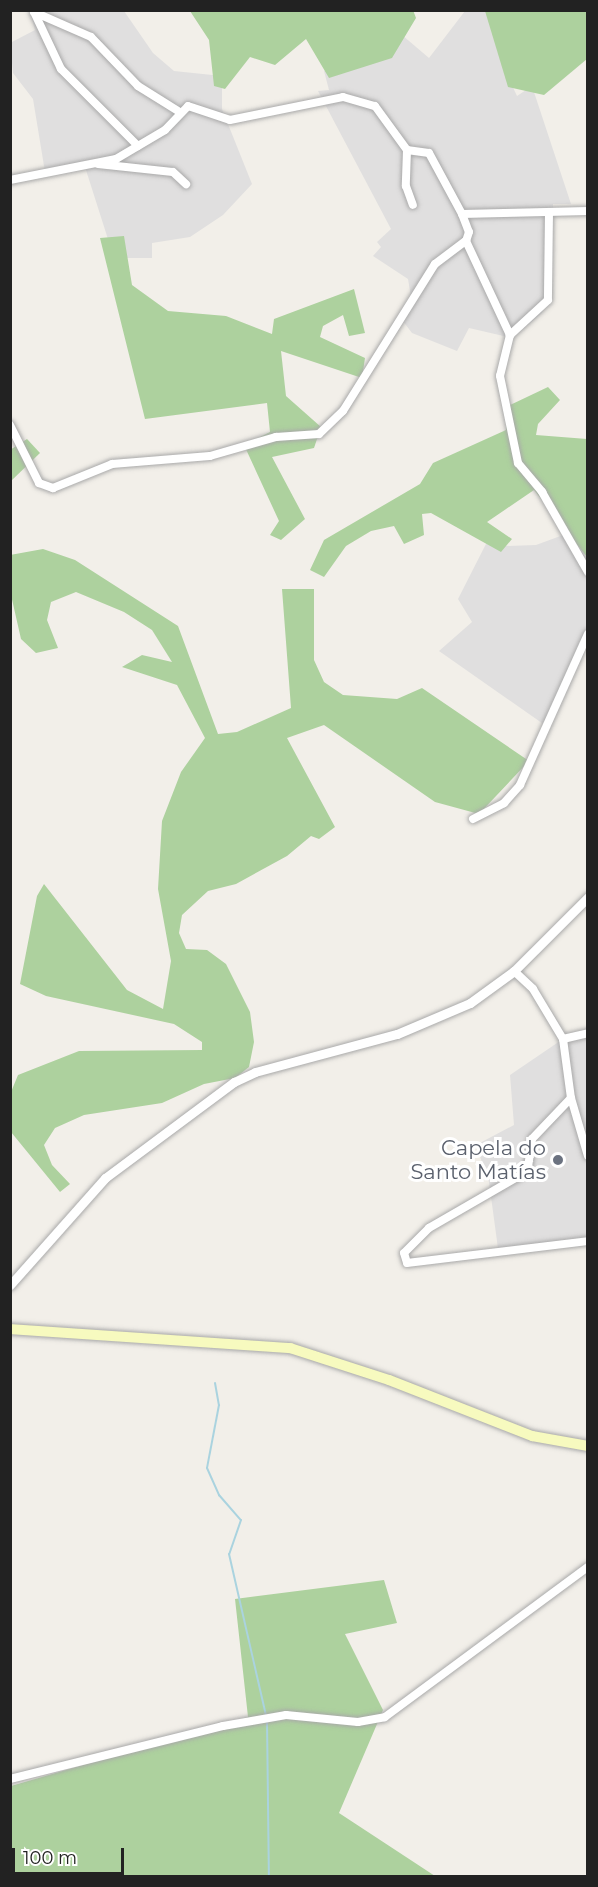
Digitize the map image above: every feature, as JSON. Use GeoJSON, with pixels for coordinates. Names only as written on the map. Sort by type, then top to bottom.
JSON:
{"type":"FeatureCollection","features":[{"type":"Feature","properties":{"kind":"main road"},"geometry":{"type":"LineString","coordinates":[[10,1329],[290,1348],[389,1380],[532,1436],[588,1446]]}},
{"type":"Feature","properties":{"kind":"street"},"geometry":{"type":"LineString","coordinates":[[33,11],[91,37],[138,86],[178,111]]}},
{"type":"Feature","properties":{"kind":"street"},"geometry":{"type":"LineString","coordinates":[[33,11],[61,69],[138,146]]}},
{"type":"Feature","properties":{"kind":"street"},"geometry":{"type":"LineString","coordinates":[[10,180],[97,164],[138,146],[165,130],[178,111],[188,106],[230,120],[343,97],[375,106],[407,150],[406,186],[413,205]]}},
{"type":"Feature","properties":{"kind":"street"},"geometry":{"type":"LineString","coordinates":[[10,425],[39,483],[53,488],[112,464],[210,456],[276,437],[319,434],[343,411],[435,264],[466,241],[469,232],[462,214],[429,153],[407,150]]}},
{"type":"Feature","properties":{"kind":"street"},"geometry":{"type":"LineString","coordinates":[[97,164],[173,172],[186,184]]}},
{"type":"Feature","properties":{"kind":"street"},"geometry":{"type":"LineString","coordinates":[[462,214],[588,211]]}},
{"type":"Feature","properties":{"kind":"street"},"geometry":{"type":"LineString","coordinates":[[549,212],[548,300],[510,335],[500,376],[518,463],[542,492],[588,572]]}},
{"type":"Feature","properties":{"kind":"street"},"geometry":{"type":"LineString","coordinates":[[466,241],[510,335]]}},
{"type":"Feature","properties":{"kind":"street"},"geometry":{"type":"LineString","coordinates":[[473,819],[504,803],[520,785],[588,634]]}},
{"type":"Feature","properties":{"kind":"street"},"geometry":{"type":"LineString","coordinates":[[10,1285],[105,1178],[234,1082],[266,1068],[398,1034],[470,1003],[514,971],[588,897]]}},
{"type":"Feature","properties":{"kind":"street"},"geometry":{"type":"LineString","coordinates":[[514,971],[533,989],[563,1039],[571,1098],[588,1156]]}},
{"type":"Feature","properties":{"kind":"street"},"geometry":{"type":"LineString","coordinates":[[563,1039],[588,1033]]}},
{"type":"Feature","properties":{"kind":"street"},"geometry":{"type":"LineString","coordinates":[[571,1098],[532,1139],[528,1168],[519,1176],[438,1222],[404,1253],[407,1263],[588,1241]]}},
{"type":"Feature","properties":{"kind":"street"},"geometry":{"type":"LineString","coordinates":[[10,1779],[131,1746],[255,1720],[286,1715],[358,1722],[385,1717],[588,1567]]}},
{"type":"Feature","properties":{"kind":"shaded area"},"geometry":{"type":"Polygon","coordinates":[[[30,11],[124,11],[153,53],[174,71],[222,76],[222,109],[252,184],[223,215],[190,237],[152,243],[152,258],[114,258],[85,167],[45,172],[33,99],[13,73],[10,43],[35,30],[30,11]]]}},
{"type":"Feature","properties":{"kind":"shaded area"},"geometry":{"type":"Polygon","coordinates":[[[465,11],[492,11],[509,79],[517,96],[532,86],[571,204],[553,204],[552,288],[542,313],[512,338],[469,328],[457,351],[412,333],[399,316],[411,297],[408,279],[373,256],[381,247],[377,242],[391,229],[318,91],[329,90],[324,71],[402,35],[429,58],[465,11]]]}},
{"type":"Feature","properties":{"kind":"shaded area"},"geometry":{"type":"Polygon","coordinates":[[[574,531],[587,556],[587,637],[549,728],[439,651],[472,622],[458,599],[489,538],[505,546],[536,545],[574,531]]]}},
{"type":"Feature","properties":{"kind":"shaded area"},"geometry":{"type":"Polygon","coordinates":[[[587,1036],[587,1243],[499,1256],[489,1182],[476,1145],[514,1125],[510,1075],[560,1041],[587,1036]]]}},
{"type":"Feature","properties":{"kind":"green space"},"geometry":{"type":"Polygon","coordinates":[[[413,10],[416,18],[392,58],[329,78],[306,39],[275,65],[250,57],[225,89],[214,86],[209,40],[190,11],[413,10]]]}},
{"type":"Feature","properties":{"kind":"green space"},"geometry":{"type":"Polygon","coordinates":[[[485,11],[587,11],[587,59],[544,95],[508,87],[485,11]]]}},
{"type":"Feature","properties":{"kind":"green space"},"geometry":{"type":"Polygon","coordinates":[[[124,236],[132,285],[168,311],[226,316],[272,334],[274,319],[354,289],[365,333],[349,336],[343,315],[323,326],[320,337],[365,358],[362,378],[281,351],[286,396],[321,427],[314,448],[272,457],[305,519],[281,540],[270,535],[279,521],[244,445],[270,432],[267,403],[145,419],[100,238],[124,236]]]}},
{"type":"Feature","properties":{"kind":"green space"},"geometry":{"type":"Polygon","coordinates":[[[548,387],[560,400],[538,424],[536,435],[587,439],[587,557],[534,490],[487,522],[512,539],[501,552],[431,513],[422,514],[424,535],[404,544],[394,526],[371,531],[346,546],[324,577],[310,570],[324,540],[420,484],[433,463],[506,430],[508,406],[548,387]]]}},
{"type":"Feature","properties":{"kind":"green space"},"geometry":{"type":"Polygon","coordinates":[[[27,439],[40,453],[11,481],[10,450],[27,439]]]}},
{"type":"Feature","properties":{"kind":"green space"},"geometry":{"type":"Polygon","coordinates":[[[43,549],[75,560],[178,626],[218,734],[237,732],[291,708],[282,589],[314,589],[314,660],[324,682],[343,695],[397,699],[422,688],[529,761],[479,814],[435,802],[324,725],[287,738],[335,827],[319,839],[311,836],[287,856],[236,884],[208,891],[182,915],[179,933],[186,949],[207,950],[226,964],[250,1012],[254,1042],[249,1067],[235,1078],[204,1084],[162,1103],[84,1115],[55,1128],[44,1145],[52,1165],[70,1184],[60,1192],[11,1132],[11,1092],[18,1075],[79,1051],[202,1050],[202,1042],[174,1024],[46,996],[20,984],[37,896],[44,884],[127,990],[163,1009],[171,961],[158,889],[162,821],[181,772],[205,738],[177,685],[122,667],[142,655],[172,662],[152,630],[124,612],[76,592],[51,602],[47,620],[58,648],[36,653],[21,639],[11,595],[10,555],[43,549]]]}},
{"type":"Feature","properties":{"kind":"green space"},"geometry":{"type":"Polygon","coordinates":[[[384,1580],[397,1623],[345,1634],[383,1710],[339,1813],[435,1876],[11,1876],[11,1786],[248,1717],[235,1599],[384,1580]]]}},
{"type":"Feature","properties":{"kind":"waterway"},"geometry":{"type":"LineString","coordinates":[[215,1383],[219,1405],[207,1468],[219,1495],[241,1520],[229,1554],[266,1715]]}},
{"type":"Feature","properties":{"kind":"waterway"},"geometry":{"type":"LineString","coordinates":[[267,1721],[269,1876]]}},
{"type":"Feature","properties":{"kind":"place","name":"Capela do Santo Matías"},"geometry":{"type":"Point","coordinates":[558,1160]}}]}
